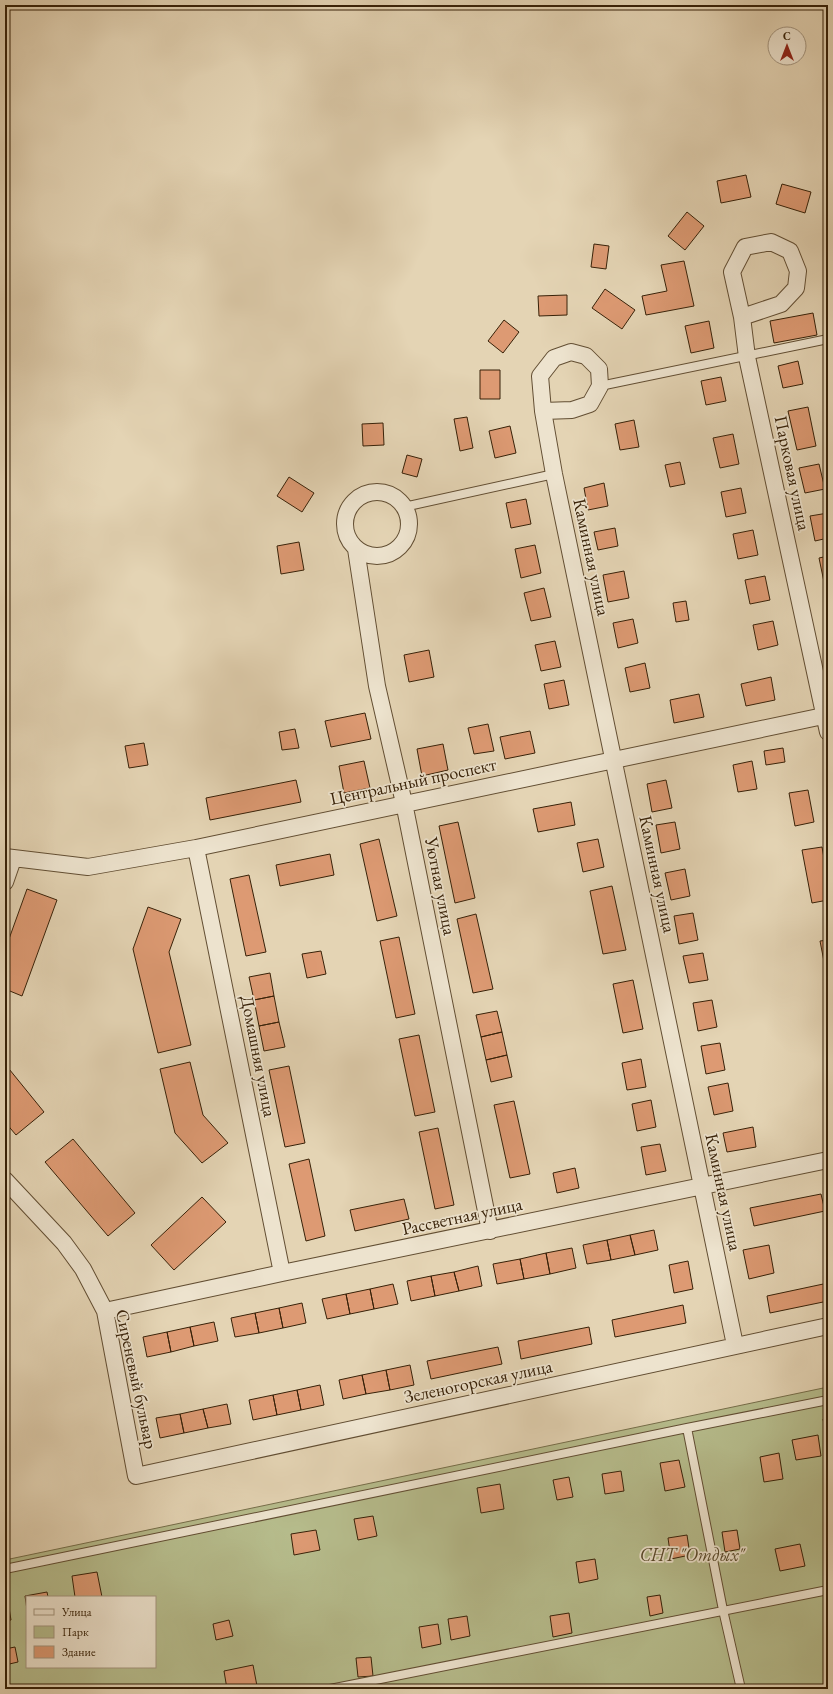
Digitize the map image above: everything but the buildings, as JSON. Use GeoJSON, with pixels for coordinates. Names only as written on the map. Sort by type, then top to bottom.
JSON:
{"type":"FeatureCollection","features":[{"type":"Feature","properties":{"kind":"street","name":"Парковая улица"},"geometry":{"type":"LineString","coordinates":[[742,317],[782,304],[796,288],[798,271],[790,252],[770,242],[745,247],[732,272],[742,317],[747,357],[826,715],[828,732]]}},
{"type":"Feature","properties":{"kind":"street","name":"Каминная улица"},"geometry":{"type":"LineString","coordinates":[[600,386],[599,369],[586,356],[571,352],[554,358],[540,376],[543,411],[554,474],[736,1345]]}},
{"type":"Feature","properties":{"kind":"street"},"geometry":{"type":"LineString","coordinates":[[543,411],[572,410],[590,404],[600,386]]}},
{"type":"Feature","properties":{"kind":"street"},"geometry":{"type":"LineString","coordinates":[[382,492],[398,500],[404,507],[410,524],[408,534],[405,542],[399,549],[391,554],[382,557],[368,555],[356,549],[346,534],[344,525],[348,511],[356,500],[368,494],[382,492]]}},
{"type":"Feature","properties":{"kind":"street","name":"Уютная улица"},"geometry":{"type":"LineString","coordinates":[[356,549],[377,686],[404,803],[490,1230]]}},
{"type":"Feature","properties":{"kind":"street","name":"Центральный проспект"},"geometry":{"type":"LineString","coordinates":[[9,858],[88,867],[196,848],[826,715]]}},
{"type":"Feature","properties":{"kind":"street","name":"Домашняя улица"},"geometry":{"type":"LineString","coordinates":[[196,848],[282,1273]]}},
{"type":"Feature","properties":{"kind":"street"},"geometry":{"type":"LineString","coordinates":[[5,882],[9,858]]}},
{"type":"Feature","properties":{"kind":"street","name":"Рассветная улица"},"geometry":{"type":"LineString","coordinates":[[105,1312],[282,1273],[828,1160]]}},
{"type":"Feature","properties":{"kind":"street","name":"Сиреневый бульвар"},"geometry":{"type":"LineString","coordinates":[[5,1180],[68,1250],[83,1269],[105,1312],[136,1476]]}},
{"type":"Feature","properties":{"kind":"street","name":"Зеленогорская улица"},"geometry":{"type":"LineString","coordinates":[[136,1476],[828,1326]]}},
{"type":"Feature","properties":{"kind":"lane"},"geometry":{"type":"LineString","coordinates":[[600,386],[747,357],[828,339]]}},
{"type":"Feature","properties":{"kind":"lane"},"geometry":{"type":"LineString","coordinates":[[404,507],[554,474]]}},
{"type":"Feature","properties":{"kind":"lane"},"geometry":{"type":"LineString","coordinates":[[5,1569],[828,1400]]}},
{"type":"Feature","properties":{"kind":"lane"},"geometry":{"type":"LineString","coordinates":[[687,1428],[723,1610],[741,1689]]}},
{"type":"Feature","properties":{"kind":"lane"},"geometry":{"type":"LineString","coordinates":[[330,1689],[828,1590]]}},
{"type":"Feature","properties":{"kind":"green space","name":"СНТ \"Отдых\""},"geometry":{"type":"Polygon","coordinates":[[[828,1387],[828,1689],[5,1689],[5,1560],[828,1387]]]}}]}
